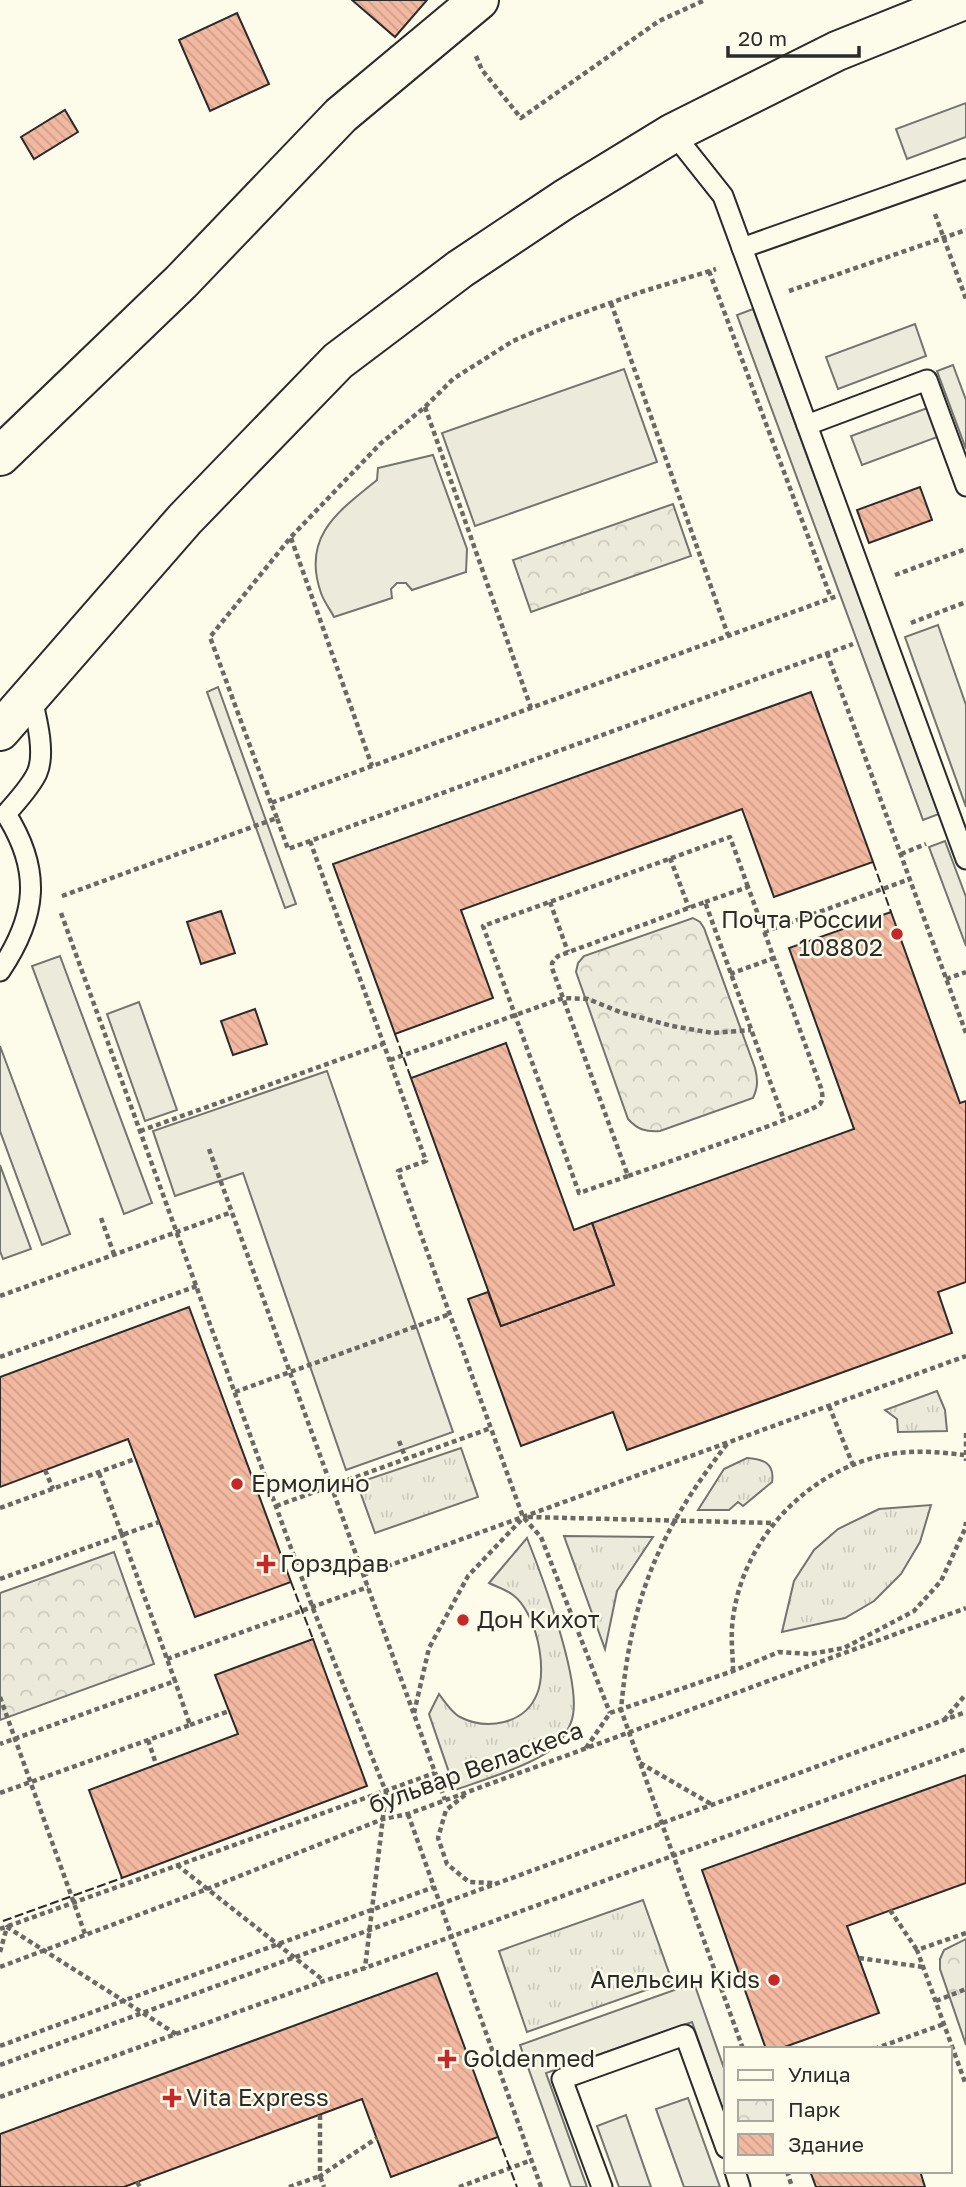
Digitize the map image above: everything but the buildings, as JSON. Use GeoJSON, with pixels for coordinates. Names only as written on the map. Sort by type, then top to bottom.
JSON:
{"type":"FeatureCollection","features":[{"type":"Feature","properties":{"kind":"street"},"geometry":{"type":"LineString","coordinates":[[0,731],[185,519],[338,361],[471,262],[565,199],[673,133],[837,51],[964,0]]}},
{"type":"Feature","properties":{"kind":"street"},"geometry":{"type":"LineString","coordinates":[[0,456],[181,282],[341,115],[470,8]]}},
{"type":"Feature","properties":{"kind":"lane"},"geometry":{"type":"LineString","coordinates":[[673,133],[723,196],[966,859]]}},
{"type":"Feature","properties":{"kind":"lane"},"geometry":{"type":"LineString","coordinates":[[742,248],[966,169]]}},
{"type":"Feature","properties":{"kind":"lane"},"geometry":{"type":"LineString","coordinates":[[807,425],[927,380],[966,486]]}},
{"type":"Feature","properties":{"kind":"lane"},"geometry":{"type":"LineString","coordinates":[[0,971],[20,938],[30,901],[29,863],[19,835],[3,820],[37,772],[40,751],[38,721],[30,694]]}},
{"type":"Feature","properties":{"kind":"lane"},"geometry":{"type":"LineString","coordinates":[[602,2187],[562,2079],[685,2035],[724,2142]]}},
{"type":"Feature","properties":{"kind":"path"},"geometry":{"type":"LineString","coordinates":[[470,8],[482,70],[521,118],[659,21],[705,0]]}},
{"type":"Feature","properties":{"kind":"path"},"geometry":{"type":"LineString","coordinates":[[761,300],[966,230]]}},
{"type":"Feature","properties":{"kind":"path"},"geometry":{"type":"LineString","coordinates":[[943,238],[966,299]]}},
{"type":"Feature","properties":{"kind":"path"},"geometry":{"type":"LineString","coordinates":[[831,598],[709,271],[611,303],[513,341],[453,379],[425,407],[380,444],[291,537],[210,637],[288,849],[827,653],[966,1033]]}},
{"type":"Feature","properties":{"kind":"path"},"geometry":{"type":"LineString","coordinates":[[611,303],[728,636]]}},
{"type":"Feature","properties":{"kind":"path"},"geometry":{"type":"LineString","coordinates":[[425,407],[531,708]]}},
{"type":"Feature","properties":{"kind":"path"},"geometry":{"type":"LineString","coordinates":[[291,537],[372,766]]}},
{"type":"Feature","properties":{"kind":"path"},"geometry":{"type":"LineString","coordinates":[[271,803],[966,549]]}},
{"type":"Feature","properties":{"kind":"path"},"geometry":{"type":"LineString","coordinates":[[55,898],[277,818]]}},
{"type":"Feature","properties":{"kind":"path"},"geometry":{"type":"LineString","coordinates":[[730,837],[748,887],[823,1096],[820,1104],[814,1109],[579,1193],[483,926],[730,837]]}},
{"type":"Feature","properties":{"kind":"path"},"geometry":{"type":"LineString","coordinates":[[310,841],[426,1161],[398,1171],[523,1517],[541,1537],[610,1713]]}},
{"type":"Feature","properties":{"kind":"path"},"geometry":{"type":"LineString","coordinates":[[670,858],[689,908]]}},
{"type":"Feature","properties":{"kind":"path"},"geometry":{"type":"LineString","coordinates":[[764,932],[910,879]]}},
{"type":"Feature","properties":{"kind":"path"},"geometry":{"type":"LineString","coordinates":[[628,1176],[552,963],[555,958],[568,952],[748,887]]}},
{"type":"Feature","properties":{"kind":"path"},"geometry":{"type":"LineString","coordinates":[[550,902],[568,952]]}},
{"type":"Feature","properties":{"kind":"path"},"geometry":{"type":"LineString","coordinates":[[705,902],[784,1120]]}},
{"type":"Feature","properties":{"kind":"path"},"geometry":{"type":"LineString","coordinates":[[60,911],[312,1606],[386,1793],[365,1968]]}},
{"type":"Feature","properties":{"kind":"path"},"geometry":{"type":"LineString","coordinates":[[730,974],[774,958]]}},
{"type":"Feature","properties":{"kind":"path"},"geometry":{"type":"LineString","coordinates":[[946,979],[966,972]]}},
{"type":"Feature","properties":{"kind":"path"},"geometry":{"type":"LineString","coordinates":[[390,1060],[563,998],[588,999],[620,1012],[672,1026],[713,1033],[751,1030]]}},
{"type":"Feature","properties":{"kind":"path"},"geometry":{"type":"LineString","coordinates":[[140,1131],[383,1044]]}},
{"type":"Feature","properties":{"kind":"path"},"geometry":{"type":"LineString","coordinates":[[209,1149],[445,1800]]}},
{"type":"Feature","properties":{"kind":"path"},"geometry":{"type":"LineString","coordinates":[[0,1296],[232,1212]]}},
{"type":"Feature","properties":{"kind":"path"},"geometry":{"type":"LineString","coordinates":[[101,1218],[114,1254]]}},
{"type":"Feature","properties":{"kind":"path"},"geometry":{"type":"LineString","coordinates":[[0,1357],[197,1286]]}},
{"type":"Feature","properties":{"kind":"path"},"geometry":{"type":"LineString","coordinates":[[235,1392],[450,1314]]}},
{"type":"Feature","properties":{"kind":"path"},"geometry":{"type":"LineString","coordinates":[[363,1575],[966,1356]]}},
{"type":"Feature","properties":{"kind":"path"},"geometry":{"type":"LineString","coordinates":[[829,1406],[853,1465]]}},
{"type":"Feature","properties":{"kind":"path"},"geometry":{"type":"LineString","coordinates":[[276,1506],[491,1428]]}},
{"type":"Feature","properties":{"kind":"path"},"geometry":{"type":"LineString","coordinates":[[733,1671],[732,1628],[739,1591],[753,1555],[773,1523],[810,1489],[830,1475],[853,1465],[889,1454],[926,1451],[965,1458],[966,1433]]}},
{"type":"Feature","properties":{"kind":"path"},"geometry":{"type":"LineString","coordinates":[[399,1441],[406,1460]]}},
{"type":"Feature","properties":{"kind":"path"},"geometry":{"type":"LineString","coordinates":[[727,1444],[698,1481],[673,1521],[652,1565],[636,1611],[625,1659],[621,1710],[742,2047]]}},
{"type":"Feature","properties":{"kind":"path"},"geometry":{"type":"LineString","coordinates":[[0,1508],[135,1460]]}},
{"type":"Feature","properties":{"kind":"path"},"geometry":{"type":"LineString","coordinates":[[45,1470],[53,1489]]}},
{"type":"Feature","properties":{"kind":"path"},"geometry":{"type":"LineString","coordinates":[[99,1472],[190,1725]]}},
{"type":"Feature","properties":{"kind":"path"},"geometry":{"type":"LineString","coordinates":[[414,1714],[429,1648],[468,1576],[523,1517],[773,1523]]}},
{"type":"Feature","properties":{"kind":"path"},"geometry":{"type":"LineString","coordinates":[[0,1579],[159,1522]]}},
{"type":"Feature","properties":{"kind":"path"},"geometry":{"type":"LineString","coordinates":[[586,1748],[610,1713],[733,1671],[779,1652],[810,1654],[844,1648],[914,1611],[941,1581],[966,1529],[966,1522]]}},
{"type":"Feature","properties":{"kind":"path"},"geometry":{"type":"LineString","coordinates":[[167,1659],[368,1587]]}},
{"type":"Feature","properties":{"kind":"path","name":"бульвар Веласкеса"},"geometry":{"type":"LineString","coordinates":[[0,1967],[208,1889],[383,1819],[408,1814],[966,1608]]}},
{"type":"Feature","properties":{"kind":"path"},"geometry":{"type":"LineString","coordinates":[[0,1744],[174,1681]]}},
{"type":"Feature","properties":{"kind":"path"},"geometry":{"type":"LineString","coordinates":[[943,1720],[966,1694]]}},
{"type":"Feature","properties":{"kind":"path"},"geometry":{"type":"LineString","coordinates":[[0,1697],[85,1934]]}},
{"type":"Feature","properties":{"kind":"path"},"geometry":{"type":"LineString","coordinates":[[0,1793],[229,1711]]}},
{"type":"Feature","properties":{"kind":"path"},"geometry":{"type":"LineString","coordinates":[[0,2065],[966,1712]]}},
{"type":"Feature","properties":{"kind":"path"},"geometry":{"type":"LineString","coordinates":[[148,1740],[156,1764]]}},
{"type":"Feature","properties":{"kind":"path"},"geometry":{"type":"LineString","coordinates":[[0,2097],[365,1968],[966,1749]]}},
{"type":"Feature","properties":{"kind":"path"},"geometry":{"type":"LineString","coordinates":[[639,1763],[712,1805]]}},
{"type":"Feature","properties":{"kind":"path"},"geometry":{"type":"LineString","coordinates":[[0,1930],[386,1793],[435,1773]]}},
{"type":"Feature","properties":{"kind":"path"},"geometry":{"type":"LineString","coordinates":[[468,1792],[446,1810],[438,1838],[447,1864],[469,1882],[497,1883]]}},
{"type":"Feature","properties":{"kind":"path"},"geometry":{"type":"LineString","coordinates":[[408,1814],[541,2187]]}},
{"type":"Feature","properties":{"kind":"path"},"geometry":{"type":"LineString","coordinates":[[177,1865],[324,1981]]}},
{"type":"Feature","properties":{"kind":"path"},"geometry":{"type":"LineString","coordinates":[[0,2046],[434,1887]]}},
{"type":"Feature","properties":{"kind":"path"},"geometry":{"type":"LineString","coordinates":[[890,1910],[917,1950],[966,2085]]}},
{"type":"Feature","properties":{"kind":"path"},"geometry":{"type":"LineString","coordinates":[[7,1927],[177,2034]]}},
{"type":"Feature","properties":{"kind":"path"},"geometry":{"type":"LineString","coordinates":[[0,1952],[7,1927]]}},
{"type":"Feature","properties":{"kind":"path"},"geometry":{"type":"LineString","coordinates":[[917,1950],[966,1933]]}},
{"type":"Feature","properties":{"kind":"path"},"geometry":{"type":"LineString","coordinates":[[859,1958],[923,1967]]}},
{"type":"Feature","properties":{"kind":"path"},"geometry":{"type":"LineString","coordinates":[[936,2001],[966,1989]]}},
{"type":"Feature","properties":{"kind":"path"},"geometry":{"type":"LineString","coordinates":[[880,2047],[944,2024]]}},
{"type":"Feature","properties":{"kind":"path"},"geometry":{"type":"LineString","coordinates":[[320,2115],[320,2176],[324,2187]]}},
{"type":"Feature","properties":{"kind":"path"},"geometry":{"type":"LineString","coordinates":[[289,2187],[320,2176],[377,2138]]}},
{"type":"Feature","properties":{"kind":"path"},"geometry":{"type":"LineString","coordinates":[[459,2187],[532,2160]]}},
{"type":"Feature","properties":{"kind":"green space"},"geometry":{"type":"Polygon","coordinates":[[[624,369],[657,462],[475,526],[442,433],[624,369]]]}},
{"type":"Feature","properties":{"kind":"green space"},"geometry":{"type":"Polygon","coordinates":[[[433,455],[467,549],[466,572],[412,590],[406,583],[397,583],[391,589],[392,598],[334,617],[322,596],[316,573],[316,556],[327,527],[337,514],[377,480],[378,468],[433,455]]]}},
{"type":"Feature","properties":{"kind":"green space"},"geometry":{"type":"Polygon","coordinates":[[[673,504],[691,556],[531,612],[513,560],[673,504]]]}},
{"type":"Feature","properties":{"kind":"green space"},"geometry":{"type":"Polygon","coordinates":[[[693,918],[704,928],[755,1068],[757,1087],[753,1098],[660,1131],[646,1131],[628,1119],[576,972],[578,963],[584,956],[693,918]]]}},
{"type":"Feature","properties":{"kind":"green space"},"geometry":{"type":"Polygon","coordinates":[[[937,1391],[945,1410],[947,1431],[898,1432],[897,1419],[885,1410],[937,1391]]]}},
{"type":"Feature","properties":{"kind":"green space"},"geometry":{"type":"Polygon","coordinates":[[[461,1448],[478,1497],[375,1533],[357,1483],[461,1448]]]}},
{"type":"Feature","properties":{"kind":"green space"},"geometry":{"type":"Polygon","coordinates":[[[747,1458],[767,1463],[772,1470],[772,1482],[743,1506],[738,1502],[729,1510],[698,1510],[724,1469],[747,1458]]]}},
{"type":"Feature","properties":{"kind":"green space"},"geometry":{"type":"Polygon","coordinates":[[[931,1505],[920,1542],[901,1574],[874,1601],[845,1618],[782,1632],[794,1581],[814,1550],[838,1529],[879,1509],[931,1505]]]}},
{"type":"Feature","properties":{"kind":"green space"},"geometry":{"type":"Polygon","coordinates":[[[564,1536],[653,1537],[617,1591],[605,1649],[564,1536]]]}},
{"type":"Feature","properties":{"kind":"green space"},"geometry":{"type":"Polygon","coordinates":[[[527,1538],[565,1652],[574,1698],[572,1719],[560,1741],[546,1753],[507,1772],[455,1790],[429,1714],[439,1694],[460,1717],[482,1724],[493,1724],[504,1722],[524,1712],[537,1694],[541,1670],[534,1627],[521,1603],[513,1595],[489,1583],[527,1538]]]}},
{"type":"Feature","properties":{"kind":"green space"},"geometry":{"type":"Polygon","coordinates":[[[114,1552],[154,1664],[0,1720],[0,1593],[114,1552]]]}},
{"type":"Feature","properties":{"kind":"green space"},"geometry":{"type":"Polygon","coordinates":[[[643,1900],[672,1981],[527,2032],[499,1951],[643,1900]]]}},
{"type":"Feature","properties":{"kind":"green space"},"geometry":{"type":"Polygon","coordinates":[[[966,1939],[966,2045],[940,1969],[940,1959],[944,1950],[966,1939]]]}},
{"type":"Feature","properties":{"kind":"shaded area"},"geometry":{"type":"Polygon","coordinates":[[[966,103],[966,137],[907,159],[896,129],[966,103]]]}},
{"type":"Feature","properties":{"kind":"shaded area"},"geometry":{"type":"Polygon","coordinates":[[[753,309],[939,814],[923,820],[737,315],[753,309]]]}},
{"type":"Feature","properties":{"kind":"shaded area"},"geometry":{"type":"Polygon","coordinates":[[[915,324],[926,356],[838,389],[826,357],[915,324]]]}},
{"type":"Feature","properties":{"kind":"shaded area"},"geometry":{"type":"Polygon","coordinates":[[[953,365],[966,400],[966,449],[937,371],[953,365]]]}},
{"type":"Feature","properties":{"kind":"shaded area"},"geometry":{"type":"Polygon","coordinates":[[[930,407],[940,436],[862,465],[851,436],[930,407]]]}},
{"type":"Feature","properties":{"kind":"shaded area"},"geometry":{"type":"Polygon","coordinates":[[[938,625],[966,705],[966,807],[905,637],[938,625]]]}},
{"type":"Feature","properties":{"kind":"shaded area"},"geometry":{"type":"Polygon","coordinates":[[[218,687],[296,904],[285,908],[207,692],[218,687]]]}},
{"type":"Feature","properties":{"kind":"shaded area"},"geometry":{"type":"Polygon","coordinates":[[[945,841],[966,897],[966,946],[929,847],[945,841]]]}},
{"type":"Feature","properties":{"kind":"shaded area"},"geometry":{"type":"Polygon","coordinates":[[[60,956],[152,1203],[124,1214],[32,966],[60,956]]]}},
{"type":"Feature","properties":{"kind":"shaded area"},"geometry":{"type":"Polygon","coordinates":[[[139,1002],[177,1110],[145,1121],[107,1014],[139,1002]]]}},
{"type":"Feature","properties":{"kind":"shaded area"},"geometry":{"type":"Polygon","coordinates":[[[0,1046],[70,1234],[42,1245],[0,1131],[0,1046]]]}},
{"type":"Feature","properties":{"kind":"shaded area"},"geometry":{"type":"Polygon","coordinates":[[[327,1071],[453,1432],[346,1470],[243,1173],[175,1196],[153,1131],[327,1071]]]}},
{"type":"Feature","properties":{"kind":"shaded area"},"geometry":{"type":"Polygon","coordinates":[[[0,1165],[31,1249],[3,1259],[0,1251],[0,1165]]]}},
{"type":"Feature","properties":{"kind":"shaded area"},"geometry":{"type":"Polygon","coordinates":[[[694,1983],[724,2068],[724,2113],[692,2022],[546,2073],[587,2187],[571,2187],[520,2045],[694,1983]]]}},
{"type":"Feature","properties":{"kind":"shaded area"},"geometry":{"type":"Polygon","coordinates":[[[688,2098],[720,2187],[684,2187],[656,2109],[688,2098]]]}},
{"type":"Feature","properties":{"kind":"shaded area"},"geometry":{"type":"Polygon","coordinates":[[[626,2115],[651,2187],[619,2187],[597,2126],[626,2115]]]}},
{"type":"Feature","properties":{"kind":"fence"},"geometry":{"type":"LineString","coordinates":[[873,862],[891,912]]}},
{"type":"Feature","properties":{"kind":"fence"},"geometry":{"type":"LineString","coordinates":[[395,1034],[411,1078]]}},
{"type":"Feature","properties":{"kind":"fence"},"geometry":{"type":"LineString","coordinates":[[291,1582],[313,1639]]}},
{"type":"Feature","properties":{"kind":"fence"},"geometry":{"type":"LineString","coordinates":[[3,1921],[122,1878]]}},
{"type":"Feature","properties":{"kind":"fence"},"geometry":{"type":"LineString","coordinates":[[498,2137],[517,2187]]}},
{"type":"Feature","properties":{"kind":"place","name":"Почта России 108802"},"geometry":{"type":"Point","coordinates":[897,934]}},
{"type":"Feature","properties":{"kind":"place","name":"Ермолино"},"geometry":{"type":"Point","coordinates":[237,1484]}},
{"type":"Feature","properties":{"kind":"place","name":"Горздрав"},"geometry":{"type":"Point","coordinates":[266,1564]}},
{"type":"Feature","properties":{"kind":"place","name":"Дон Кихот"},"geometry":{"type":"Point","coordinates":[463,1620]}},
{"type":"Feature","properties":{"kind":"place","name":"Апельсин Kids"},"geometry":{"type":"Point","coordinates":[774,1980]}},
{"type":"Feature","properties":{"kind":"place","name":"Goldenmed"},"geometry":{"type":"Point","coordinates":[447,2059]}},
{"type":"Feature","properties":{"kind":"place","name":"Vita Express"},"geometry":{"type":"Point","coordinates":[172,2098]}}]}
